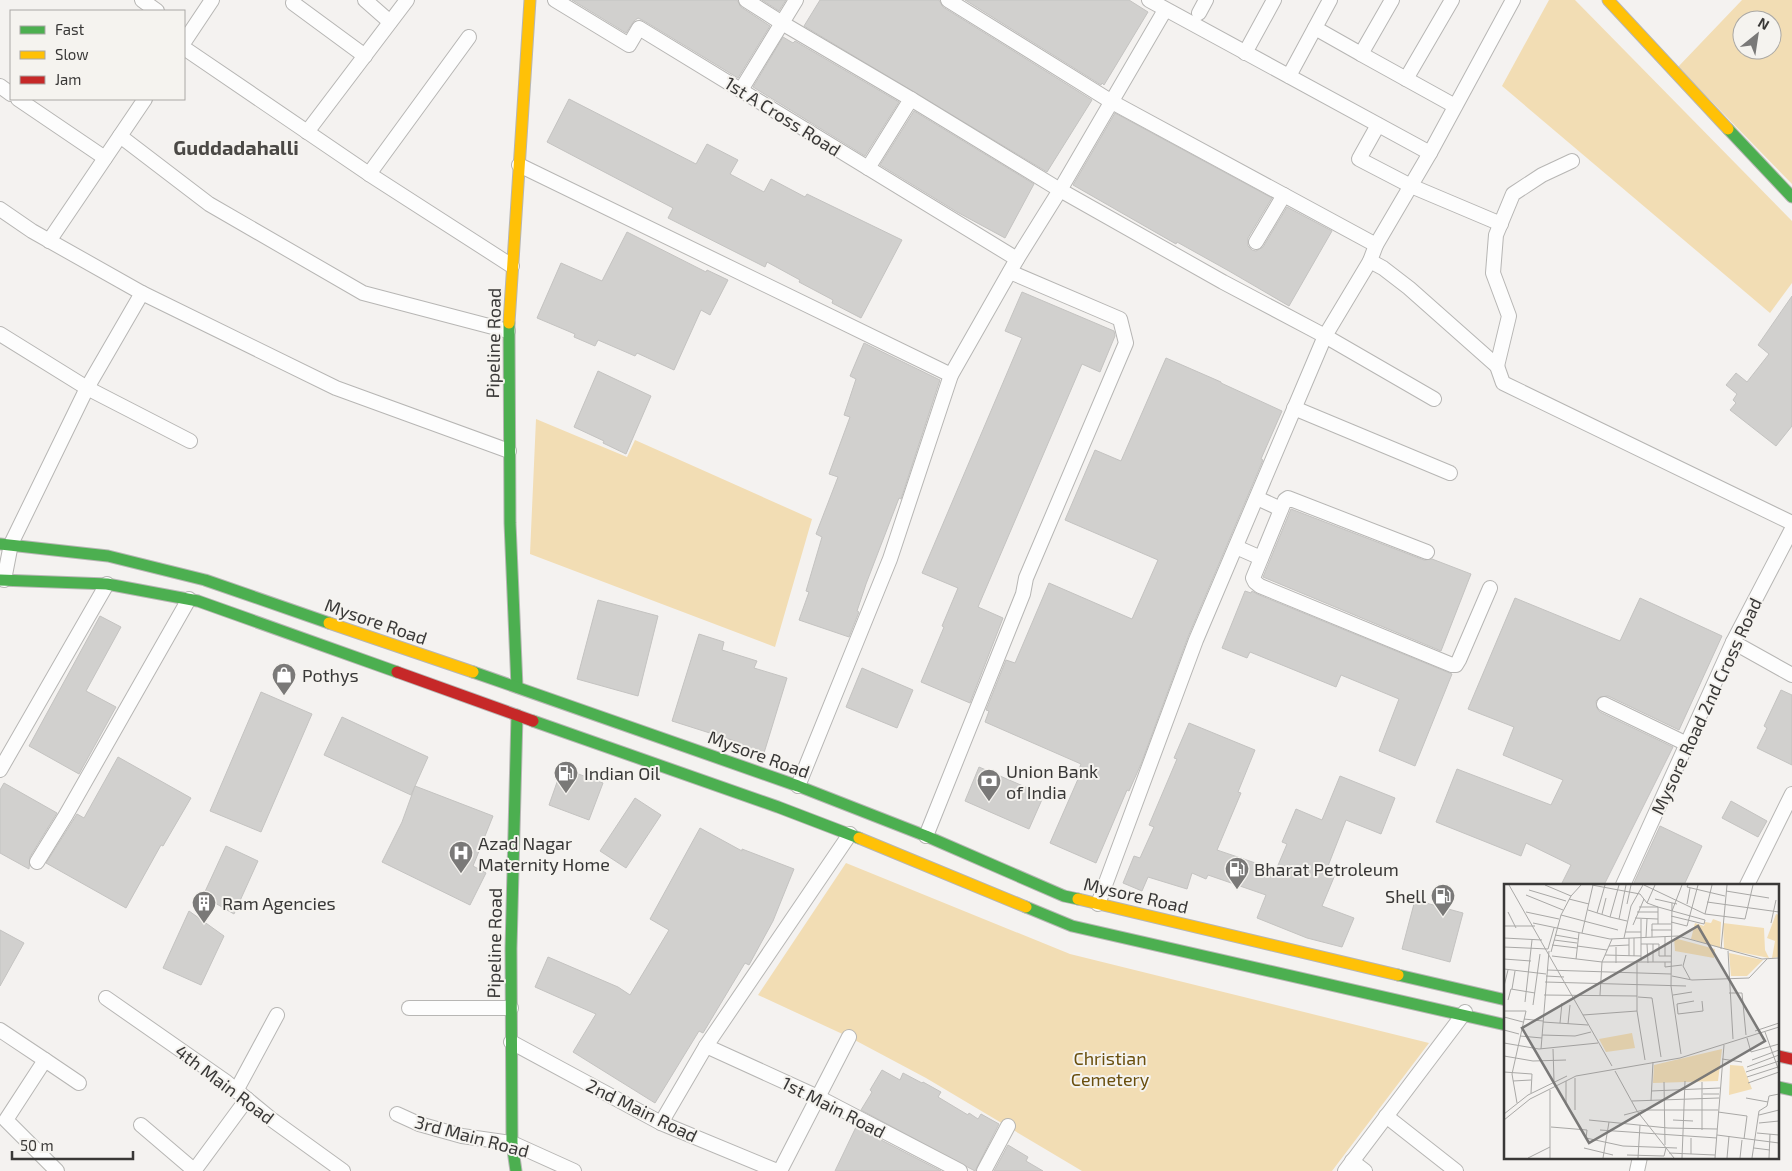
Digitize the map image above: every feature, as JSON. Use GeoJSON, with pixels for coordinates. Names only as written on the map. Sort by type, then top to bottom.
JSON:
{"type":"FeatureCollection","features":[{"type":"Feature","properties":{"kind":"main road","name":"Pipeline Road"},"geometry":{"type":"LineString","coordinates":[[517,687],[510,522],[508,331],[530,0]]}},
{"type":"Feature","properties":{"kind":"main road"},"geometry":{"type":"LineString","coordinates":[[1608,0],[1792,197]]}},
{"type":"Feature","properties":{"kind":"main road","name":"Mysore Road"},"geometry":{"type":"LineString","coordinates":[[6,544],[108,556],[205,580],[798,786],[926,836],[1064,896],[1504,999]]}},
{"type":"Feature","properties":{"kind":"main road"},"geometry":{"type":"LineString","coordinates":[[2,580],[107,584],[189,599],[778,807],[850,834],[1072,926],[1504,1025]]}},
{"type":"Feature","properties":{"kind":"main road","name":"Pipeline Road"},"geometry":{"type":"LineString","coordinates":[[516,1171],[512,1143],[511,1008],[517,715]]}},
{"type":"Feature","properties":{"kind":"street"},"geometry":{"type":"LineString","coordinates":[[142,0],[157,10]]}},
{"type":"Feature","properties":{"kind":"street"},"geometry":{"type":"LineString","coordinates":[[185,35],[212,0]]}},
{"type":"Feature","properties":{"kind":"street"},"geometry":{"type":"LineString","coordinates":[[365,0],[390,22]]}},
{"type":"Feature","properties":{"kind":"street"},"geometry":{"type":"LineString","coordinates":[[307,132],[407,0]]}},
{"type":"Feature","properties":{"kind":"street","name":"1st A Cross Road"},"geometry":{"type":"LineString","coordinates":[[555,0],[629,45],[639,28],[1017,259]]}},
{"type":"Feature","properties":{"kind":"street"},"geometry":{"type":"LineString","coordinates":[[746,0],[1060,190],[1223,282],[1325,336],[1434,399]]}},
{"type":"Feature","properties":{"kind":"street"},"geometry":{"type":"LineString","coordinates":[[741,90],[796,0]]}},
{"type":"Feature","properties":{"kind":"street"},"geometry":{"type":"LineString","coordinates":[[948,0],[1112,102],[1376,245]]}},
{"type":"Feature","properties":{"kind":"street"},"geometry":{"type":"LineString","coordinates":[[1149,0],[1430,153]]}},
{"type":"Feature","properties":{"kind":"street"},"geometry":{"type":"LineString","coordinates":[[1199,13],[1206,0]]}},
{"type":"Feature","properties":{"kind":"street"},"geometry":{"type":"LineString","coordinates":[[1245,53],[1274,0]]}},
{"type":"Feature","properties":{"kind":"street"},"geometry":{"type":"LineString","coordinates":[[1289,76],[1330,0]]}},
{"type":"Feature","properties":{"kind":"street"},"geometry":{"type":"LineString","coordinates":[[1362,54],[1392,0]]}},
{"type":"Feature","properties":{"kind":"street"},"geometry":{"type":"LineString","coordinates":[[1406,79],[1452,0]]}},
{"type":"Feature","properties":{"kind":"street"},"geometry":{"type":"LineString","coordinates":[[1098,904],[1196,640],[1325,336],[1370,261],[1376,245],[1430,153],[1513,0]]}},
{"type":"Feature","properties":{"kind":"street"},"geometry":{"type":"LineString","coordinates":[[293,3],[365,56]]}},
{"type":"Feature","properties":{"kind":"street"},"geometry":{"type":"LineString","coordinates":[[798,786],[890,559],[952,375],[1017,259],[1060,190],[1165,10]]}},
{"type":"Feature","properties":{"kind":"street"},"geometry":{"type":"LineString","coordinates":[[1315,28],[1454,106]]}},
{"type":"Feature","properties":{"kind":"street"},"geometry":{"type":"LineString","coordinates":[[369,174],[469,37]]}},
{"type":"Feature","properties":{"kind":"street"},"geometry":{"type":"LineString","coordinates":[[185,49],[369,174],[512,266]]}},
{"type":"Feature","properties":{"kind":"street"},"geometry":{"type":"LineString","coordinates":[[868,168],[910,99]]}},
{"type":"Feature","properties":{"kind":"street"},"geometry":{"type":"LineString","coordinates":[[19,100],[104,158]]}},
{"type":"Feature","properties":{"kind":"street"},"geometry":{"type":"LineString","coordinates":[[49,241],[145,100]]}},
{"type":"Feature","properties":{"kind":"street"},"geometry":{"type":"LineString","coordinates":[[1378,125],[1359,159],[1411,186],[1501,224]]}},
{"type":"Feature","properties":{"kind":"street"},"geometry":{"type":"LineString","coordinates":[[120,136],[209,204],[362,293],[508,331]]}},
{"type":"Feature","properties":{"kind":"street"},"geometry":{"type":"LineString","coordinates":[[1497,366],[1509,316],[1493,273],[1496,235],[1513,194],[1542,175],[1572,161]]}},
{"type":"Feature","properties":{"kind":"street"},"geometry":{"type":"LineString","coordinates":[[519,166],[952,375]]}},
{"type":"Feature","properties":{"kind":"street"},"geometry":{"type":"LineString","coordinates":[[1256,242],[1284,196]]}},
{"type":"Feature","properties":{"kind":"street"},"geometry":{"type":"LineString","coordinates":[[0,209],[32,232],[142,293],[336,388],[509,451]]}},
{"type":"Feature","properties":{"kind":"street"},"geometry":{"type":"LineString","coordinates":[[1370,261],[1383,268],[1409,288],[1497,366],[1503,383],[1792,523]]}},
{"type":"Feature","properties":{"kind":"street"},"geometry":{"type":"LineString","coordinates":[[926,836],[1023,594],[1026,578],[1126,342],[1120,320],[1010,272]]}},
{"type":"Feature","properties":{"kind":"street"},"geometry":{"type":"LineString","coordinates":[[2,580],[6,544],[87,388],[142,293]]}},
{"type":"Feature","properties":{"kind":"street"},"geometry":{"type":"LineString","coordinates":[[0,334],[87,388],[190,441]]}},
{"type":"Feature","properties":{"kind":"street"},"geometry":{"type":"LineString","coordinates":[[1294,408],[1450,474]]}},
{"type":"Feature","properties":{"kind":"street"},"geometry":{"type":"LineString","coordinates":[[1257,498],[1281,509]]}},
{"type":"Feature","properties":{"kind":"street"},"geometry":{"type":"LineString","coordinates":[[1427,552],[1288,498],[1281,509],[1253,578],[1260,586],[1452,665],[1456,665],[1459,660],[1490,588]]}},
{"type":"Feature","properties":{"kind":"street","name":"Mysore Road 2nd Cross Road"},"geometry":{"type":"LineString","coordinates":[[1623,884],[1733,642],[1792,529]]}},
{"type":"Feature","properties":{"kind":"street"},"geometry":{"type":"LineString","coordinates":[[1236,546],[1260,558]]}},
{"type":"Feature","properties":{"kind":"street"},"geometry":{"type":"LineString","coordinates":[[0,770],[107,584]]}},
{"type":"Feature","properties":{"kind":"street"},"geometry":{"type":"LineString","coordinates":[[37,862],[66,815],[189,599]]}},
{"type":"Feature","properties":{"kind":"street"},"geometry":{"type":"LineString","coordinates":[[1733,642],[1792,675]]}},
{"type":"Feature","properties":{"kind":"street"},"geometry":{"type":"LineString","coordinates":[[1604,704],[1687,744]]}},
{"type":"Feature","properties":{"kind":"street"},"geometry":{"type":"LineString","coordinates":[[1747,884],[1792,794]]}},
{"type":"Feature","properties":{"kind":"street"},"geometry":{"type":"LineString","coordinates":[[661,1123],[706,1046],[850,834]]}},
{"type":"Feature","properties":{"kind":"street"},"geometry":{"type":"LineString","coordinates":[[1365,1171],[1348,1166],[1479,993]]}},
{"type":"Feature","properties":{"kind":"street","name":"4th Main Road"},"geometry":{"type":"LineString","coordinates":[[106,998],[225,1081],[271,1119],[343,1171]]}},
{"type":"Feature","properties":{"kind":"street"},"geometry":{"type":"LineString","coordinates":[[409,1008],[511,1008]]}},
{"type":"Feature","properties":{"kind":"street"},"geometry":{"type":"LineString","coordinates":[[141,1125],[195,1171],[242,1095],[277,1015]]}},
{"type":"Feature","properties":{"kind":"street"},"geometry":{"type":"LineString","coordinates":[[0,1030],[79,1083]]}},
{"type":"Feature","properties":{"kind":"street"},"geometry":{"type":"LineString","coordinates":[[778,1171],[849,1037]]}},
{"type":"Feature","properties":{"kind":"street","name":"2nd Main Road"},"geometry":{"type":"LineString","coordinates":[[511,1042],[661,1123],[778,1171]]}},
{"type":"Feature","properties":{"kind":"street","name":"1st Main Road"},"geometry":{"type":"LineString","coordinates":[[706,1046],[818,1097],[960,1171]]}},
{"type":"Feature","properties":{"kind":"street"},"geometry":{"type":"LineString","coordinates":[[45,1060],[6,1120],[57,1171]]}},
{"type":"Feature","properties":{"kind":"street","name":"3rd Main Road"},"geometry":{"type":"LineString","coordinates":[[397,1114],[419,1124],[462,1136],[512,1143],[574,1171]]}},
{"type":"Feature","properties":{"kind":"street"},"geometry":{"type":"LineString","coordinates":[[1386,1116],[1456,1171]]}},
{"type":"Feature","properties":{"kind":"street"},"geometry":{"type":"LineString","coordinates":[[984,1171],[1008,1126]]}},
{"type":"Feature","properties":{"kind":"street"},"geometry":{"type":"LineString","coordinates":[[1637,1171],[1636,1168],[1640,1158]]}},
{"type":"Feature","properties":{"kind":"green space"},"geometry":{"type":"Polygon","coordinates":[[[1549,0],[1575,0],[1792,221],[1792,283],[1770,313],[1502,86],[1549,0]]]}},
{"type":"Feature","properties":{"kind":"green space"},"geometry":{"type":"Polygon","coordinates":[[[1742,0],[1792,0],[1792,184],[1678,67],[1732,10],[1732,60],[1782,60],[1782,10],[1732,10],[1742,0]]]}},
{"type":"Feature","properties":{"kind":"green space"},"geometry":{"type":"Polygon","coordinates":[[[536,419],[627,457],[635,440],[812,519],[775,647],[530,554],[536,419]]]}},
{"type":"Feature","properties":{"kind":"green space","name":"Christian Cemetery"},"geometry":{"type":"Polygon","coordinates":[[[846,863],[1070,954],[1429,1043],[1332,1171],[1082,1171],[926,1078],[849,1037],[758,995],[846,863]]]}},
{"type":"Feature","properties":{"kind":"building"},"geometry":{"type":"Polygon","coordinates":[[[572,0],[737,0],[741,7],[770,26],[738,78],[638,18],[626,33],[572,0]]]}},
{"type":"Feature","properties":{"kind":"building"},"geometry":{"type":"Polygon","coordinates":[[[762,0],[786,0],[779,11],[762,0]]]}},
{"type":"Feature","properties":{"kind":"building"},"geometry":{"type":"Polygon","coordinates":[[[820,0],[939,0],[943,7],[1092,100],[1047,172],[804,26],[820,0]]]}},
{"type":"Feature","properties":{"kind":"building"},"geometry":{"type":"Polygon","coordinates":[[[965,0],[1129,0],[1148,12],[1104,85],[1102,83],[1101,85],[965,0]]]}},
{"type":"Feature","properties":{"kind":"building"},"geometry":{"type":"Polygon","coordinates":[[[783,37],[793,43],[795,41],[899,102],[865,156],[753,87],[783,37]]]}},
{"type":"Feature","properties":{"kind":"building"},"geometry":{"type":"Polygon","coordinates":[[[569,99],[696,164],[707,144],[738,160],[730,174],[764,192],[771,179],[805,197],[807,194],[902,240],[861,318],[832,303],[833,300],[767,262],[765,267],[668,218],[673,208],[547,142],[569,99]]]}},
{"type":"Feature","properties":{"kind":"building"},"geometry":{"type":"Polygon","coordinates":[[[914,111],[1034,184],[1005,238],[957,212],[880,165],[914,111]]]}},
{"type":"Feature","properties":{"kind":"building"},"geometry":{"type":"Polygon","coordinates":[[[1115,113],[1272,198],[1248,238],[1248,246],[1252,250],[1256,251],[1263,247],[1287,207],[1332,231],[1289,306],[1073,185],[1115,113]]]}},
{"type":"Feature","properties":{"kind":"building"},"geometry":{"type":"Polygon","coordinates":[[[627,232],[706,272],[707,270],[728,280],[710,315],[701,310],[674,370],[637,353],[635,356],[598,340],[595,346],[574,337],[575,334],[537,318],[561,263],[602,281],[627,232]]]}},
{"type":"Feature","properties":{"kind":"building"},"geometry":{"type":"Polygon","coordinates":[[[1022,292],[1114,331],[1115,336],[1100,372],[1082,364],[978,607],[1003,618],[970,703],[921,682],[958,588],[922,573],[1022,338],[1005,331],[1022,292]]]}},
{"type":"Feature","properties":{"kind":"building"},"geometry":{"type":"Polygon","coordinates":[[[1792,296],[1792,426],[1776,446],[1730,410],[1736,403],[1733,400],[1737,394],[1726,385],[1736,373],[1747,382],[1769,354],[1758,345],[1792,296]]]}},
{"type":"Feature","properties":{"kind":"building"},"geometry":{"type":"Polygon","coordinates":[[[864,343],[940,380],[901,499],[899,498],[866,584],[857,611],[859,612],[849,637],[799,620],[809,592],[806,591],[822,537],[816,534],[838,477],[829,474],[850,417],[844,415],[856,379],[850,376],[864,343]]]}},
{"type":"Feature","properties":{"kind":"building"},"geometry":{"type":"Polygon","coordinates":[[[1166,358],[1282,411],[1188,637],[1141,764],[1129,791],[1127,790],[1096,863],[1050,843],[1082,770],[1079,769],[1081,764],[985,722],[989,711],[986,710],[1006,660],[1015,663],[1049,583],[1132,619],[1158,560],[1065,520],[1095,450],[1121,461],[1166,358]]]}},
{"type":"Feature","properties":{"kind":"building"},"geometry":{"type":"Polygon","coordinates":[[[598,371],[651,396],[626,454],[574,427],[598,371]]]}},
{"type":"Feature","properties":{"kind":"building"},"geometry":{"type":"Polygon","coordinates":[[[1291,509],[1424,560],[1432,559],[1471,574],[1441,651],[1263,577],[1291,509]]]}},
{"type":"Feature","properties":{"kind":"building"},"geometry":{"type":"Polygon","coordinates":[[[1245,591],[1251,593],[1252,591],[1452,674],[1415,766],[1379,751],[1399,699],[1341,675],[1336,687],[1250,652],[1247,658],[1222,648],[1245,591]]]}},
{"type":"Feature","properties":{"kind":"building"},"geometry":{"type":"Polygon","coordinates":[[[1515,598],[1620,641],[1640,598],[1722,636],[1679,730],[1608,696],[1600,697],[1596,701],[1600,712],[1673,747],[1604,884],[1562,884],[1571,865],[1526,843],[1521,856],[1436,822],[1457,769],[1551,805],[1563,780],[1503,755],[1514,727],[1468,709],[1515,598]]]}},
{"type":"Feature","properties":{"kind":"building"},"geometry":{"type":"Polygon","coordinates":[[[598,600],[658,616],[638,696],[577,679],[598,600]]]}},
{"type":"Feature","properties":{"kind":"building"},"geometry":{"type":"Polygon","coordinates":[[[100,616],[121,627],[86,691],[116,707],[79,774],[29,746],[100,616]]]}},
{"type":"Feature","properties":{"kind":"building"},"geometry":{"type":"Polygon","coordinates":[[[699,634],[724,642],[722,650],[757,661],[754,668],[787,678],[764,753],[735,744],[735,741],[672,721],[699,634]]]}},
{"type":"Feature","properties":{"kind":"building"},"geometry":{"type":"Polygon","coordinates":[[[862,668],[913,690],[897,728],[846,707],[862,668]]]}},
{"type":"Feature","properties":{"kind":"building"},"geometry":{"type":"Polygon","coordinates":[[[1781,690],[1792,695],[1792,765],[1757,748],[1767,728],[1764,726],[1781,690]]]}},
{"type":"Feature","properties":{"kind":"building"},"geometry":{"type":"Polygon","coordinates":[[[261,692],[312,714],[261,832],[210,811],[261,692]]]}},
{"type":"Feature","properties":{"kind":"building"},"geometry":{"type":"Polygon","coordinates":[[[342,717],[428,757],[411,795],[324,755],[342,717]]]}},
{"type":"Feature","properties":{"kind":"building"},"geometry":{"type":"Polygon","coordinates":[[[1189,723],[1255,750],[1238,792],[1241,793],[1217,850],[1276,870],[1287,844],[1282,842],[1296,809],[1322,820],[1340,776],[1395,798],[1381,834],[1346,820],[1328,866],[1337,870],[1322,906],[1354,918],[1342,947],[1307,938],[1257,918],[1266,895],[1208,875],[1206,879],[1192,873],[1187,889],[1148,877],[1142,891],[1123,883],[1134,856],[1140,858],[1154,827],[1149,825],[1177,759],[1174,758],[1189,723]]]}},
{"type":"Feature","properties":{"kind":"building"},"geometry":{"type":"Polygon","coordinates":[[[118,757],[191,798],[163,846],[161,845],[126,908],[46,863],[77,814],[84,818],[118,757]]]}},
{"type":"Feature","properties":{"kind":"building"},"geometry":{"type":"Polygon","coordinates":[[[979,767],[1044,795],[1029,829],[965,801],[979,767]]]}},
{"type":"Feature","properties":{"kind":"building"},"geometry":{"type":"Polygon","coordinates":[[[562,768],[603,783],[589,820],[549,805],[562,768]]]}},
{"type":"Feature","properties":{"kind":"building"},"geometry":{"type":"Polygon","coordinates":[[[4,783],[57,813],[30,857],[29,869],[0,853],[0,790],[4,783]]]}},
{"type":"Feature","properties":{"kind":"building"},"geometry":{"type":"Polygon","coordinates":[[[415,786],[493,816],[473,866],[486,873],[470,905],[382,862],[402,822],[415,786]]]}},
{"type":"Feature","properties":{"kind":"building"},"geometry":{"type":"Polygon","coordinates":[[[635,798],[661,815],[626,868],[600,851],[635,798]]]}},
{"type":"Feature","properties":{"kind":"building"},"geometry":{"type":"Polygon","coordinates":[[[1731,801],[1767,821],[1758,837],[1722,818],[1731,801]]]}},
{"type":"Feature","properties":{"kind":"building"},"geometry":{"type":"Polygon","coordinates":[[[1660,826],[1702,846],[1684,884],[1633,884],[1660,826]]]}},
{"type":"Feature","properties":{"kind":"building"},"geometry":{"type":"Polygon","coordinates":[[[700,828],[742,851],[742,849],[794,869],[773,921],[749,965],[745,963],[703,1033],[699,1031],[655,1103],[573,1052],[596,1014],[535,987],[548,957],[618,987],[630,995],[669,930],[650,919],[700,828]]]}},
{"type":"Feature","properties":{"kind":"building"},"geometry":{"type":"Polygon","coordinates":[[[226,846],[258,861],[234,914],[203,896],[226,846]]]}},
{"type":"Feature","properties":{"kind":"building"},"geometry":{"type":"Polygon","coordinates":[[[1415,900],[1463,913],[1450,962],[1402,949],[1415,900]]]}},
{"type":"Feature","properties":{"kind":"building"},"geometry":{"type":"Polygon","coordinates":[[[189,911],[224,936],[201,985],[163,968],[189,911]]]}},
{"type":"Feature","properties":{"kind":"building"},"geometry":{"type":"Polygon","coordinates":[[[0,930],[24,943],[0,986],[0,930]]]}},
{"type":"Feature","properties":{"kind":"building"},"geometry":{"type":"Polygon","coordinates":[[[882,1070],[900,1080],[903,1073],[923,1082],[941,1092],[938,1097],[968,1115],[969,1113],[978,1119],[981,1114],[999,1124],[975,1171],[861,1110],[882,1070]]]}},
{"type":"Feature","properties":{"kind":"building"},"geometry":{"type":"Polygon","coordinates":[[[856,1127],[941,1171],[835,1171],[856,1127]]]}},
{"type":"Feature","properties":{"kind":"building"},"geometry":{"type":"Polygon","coordinates":[[[1008,1145],[1028,1157],[1026,1161],[1043,1171],[994,1171],[1008,1145]]]}},
{"type":"Feature","properties":{"kind":"traffic: fast"},"geometry":{"type":"LineString","coordinates":[[1728,129],[1792,197]]}},
{"type":"Feature","properties":{"kind":"traffic: fast"},"geometry":{"type":"LineString","coordinates":[[509,323],[510,523],[517,687]]}},
{"type":"Feature","properties":{"kind":"traffic: fast"},"geometry":{"type":"LineString","coordinates":[[0,544],[108,556],[205,580],[329,623]]}},
{"type":"Feature","properties":{"kind":"traffic: fast"},"geometry":{"type":"LineString","coordinates":[[0,580],[107,584],[198,601],[397,672]]}},
{"type":"Feature","properties":{"kind":"traffic: fast"},"geometry":{"type":"LineString","coordinates":[[473,672],[798,786],[926,836],[1064,896],[1078,899]]}},
{"type":"Feature","properties":{"kind":"traffic: fast"},"geometry":{"type":"LineString","coordinates":[[516,1171],[512,1143],[511,948],[517,715]]}},
{"type":"Feature","properties":{"kind":"traffic: fast"},"geometry":{"type":"LineString","coordinates":[[533,721],[778,807],[859,838]]}},
{"type":"Feature","properties":{"kind":"traffic: fast"},"geometry":{"type":"LineString","coordinates":[[1026,907],[1072,926],[1504,1025]]}},
{"type":"Feature","properties":{"kind":"traffic: fast"},"geometry":{"type":"LineString","coordinates":[[1398,975],[1504,1000]]}},
{"type":"Feature","properties":{"kind":"traffic: fast"},"geometry":{"type":"LineString","coordinates":[[1780,1087],[1792,1090]]}},
{"type":"Feature","properties":{"kind":"traffic: slow"},"geometry":{"type":"LineString","coordinates":[[509,323],[530,0]]}},
{"type":"Feature","properties":{"kind":"traffic: slow"},"geometry":{"type":"LineString","coordinates":[[1608,0],[1728,129]]}},
{"type":"Feature","properties":{"kind":"traffic: slow"},"geometry":{"type":"LineString","coordinates":[[329,623],[473,672]]}},
{"type":"Feature","properties":{"kind":"traffic: slow"},"geometry":{"type":"LineString","coordinates":[[859,838],[1026,907]]}},
{"type":"Feature","properties":{"kind":"traffic: slow"},"geometry":{"type":"LineString","coordinates":[[1078,899],[1398,975]]}},
{"type":"Feature","properties":{"kind":"traffic: jam"},"geometry":{"type":"LineString","coordinates":[[397,672],[533,721]]}},
{"type":"Feature","properties":{"kind":"traffic: jam"},"geometry":{"type":"LineString","coordinates":[[1780,1056],[1792,1059]]}},
{"type":"Feature","properties":{"kind":"place","name":"Pothys"},"geometry":{"type":"Point","coordinates":[284,696]}},
{"type":"Feature","properties":{"kind":"place","name":"Indian Oil"},"geometry":{"type":"Point","coordinates":[566,794]}},
{"type":"Feature","properties":{"kind":"place","name":"Union Bank of India"},"geometry":{"type":"Point","coordinates":[989,802]}},
{"type":"Feature","properties":{"kind":"place","name":"Azad Nagar Maternity Home"},"geometry":{"type":"Point","coordinates":[461,874]}},
{"type":"Feature","properties":{"kind":"place","name":"Bharat Petroleum"},"geometry":{"type":"Point","coordinates":[1237,890]}},
{"type":"Feature","properties":{"kind":"place","name":"Shell"},"geometry":{"type":"Point","coordinates":[1443,917]}},
{"type":"Feature","properties":{"kind":"place","name":"Ram Agencies"},"geometry":{"type":"Point","coordinates":[204,924]}},
{"type":"Feature","properties":{"kind":"district","name":"Guddadahalli"},"geometry":{"type":"Point","coordinates":[236,147]}}]}
